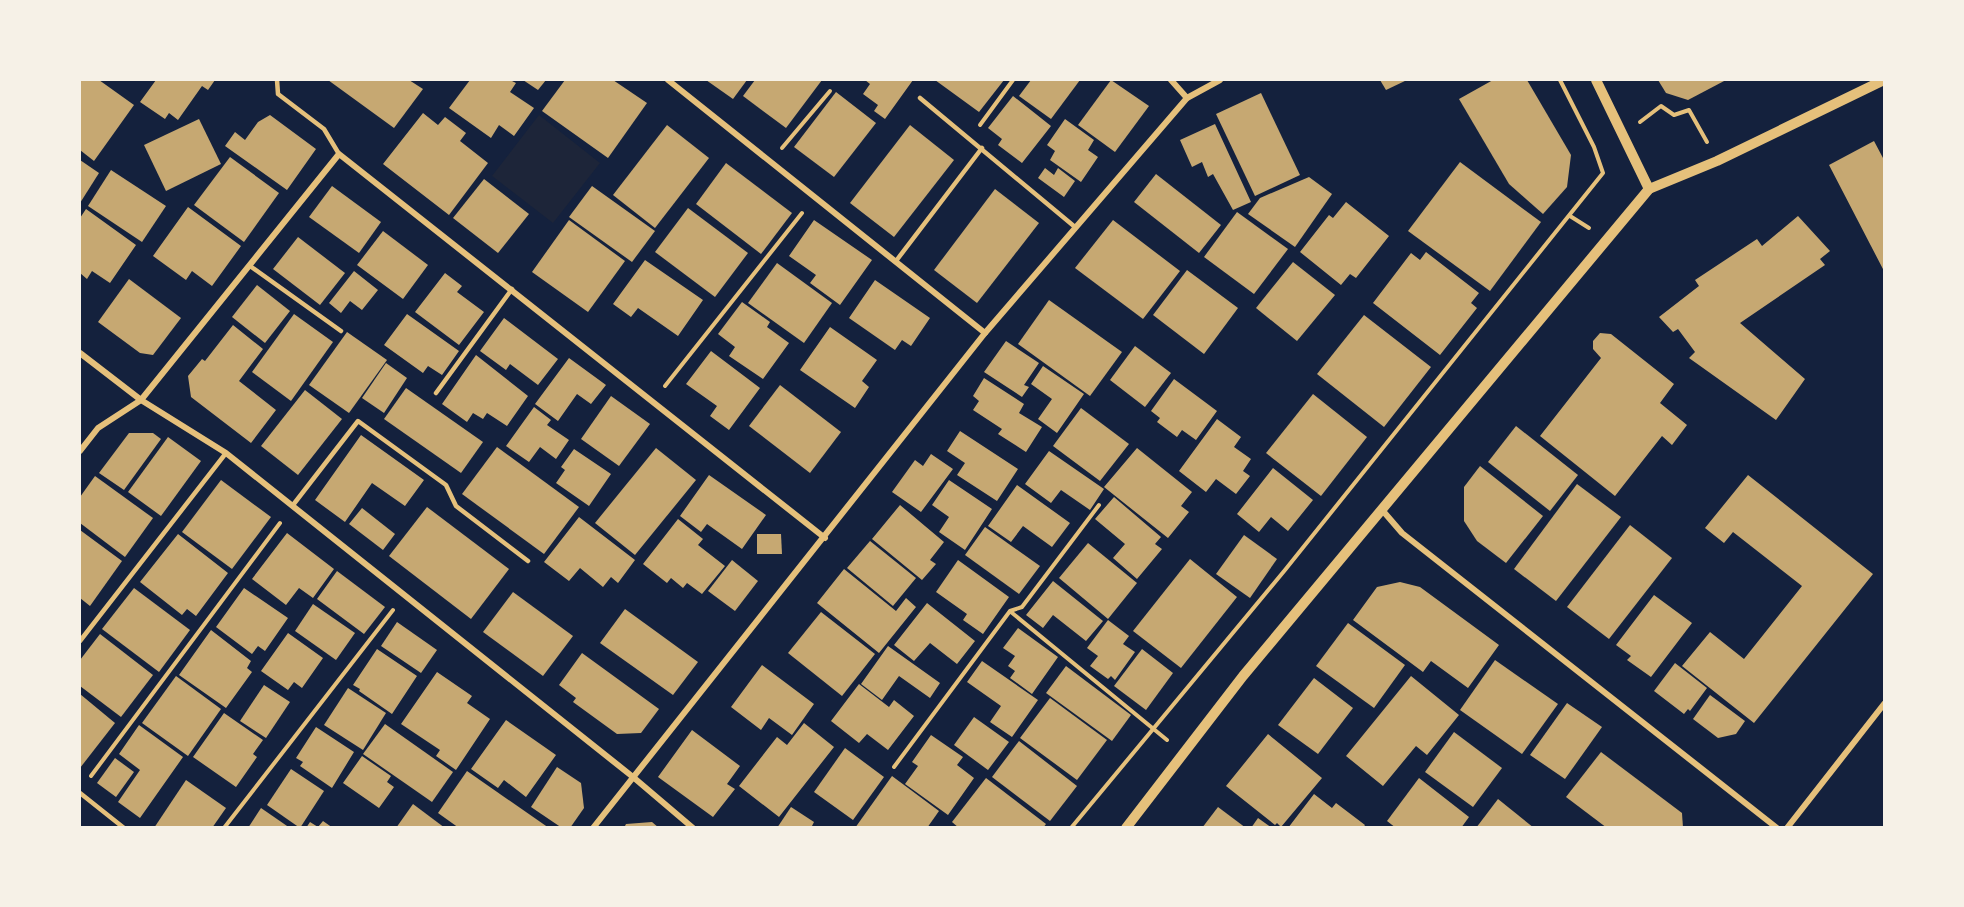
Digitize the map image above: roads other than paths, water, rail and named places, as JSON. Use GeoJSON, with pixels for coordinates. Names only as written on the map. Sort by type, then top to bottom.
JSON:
{"type":"FeatureCollection","features":[{"type":"Feature","properties":{"kind":"street"},"geometry":{"type":"LineString","coordinates":[[668,80],[985,333]]}},
{"type":"Feature","properties":{"kind":"street"},"geometry":{"type":"LineString","coordinates":[[1172,80],[1186,98]]}},
{"type":"Feature","properties":{"kind":"street"},"geometry":{"type":"LineString","coordinates":[[593,828],[825,538],[985,333],[1186,98],[1220,80]]}},
{"type":"Feature","properties":{"kind":"street"},"geometry":{"type":"LineString","coordinates":[[1596,80],[1649,189]]}},
{"type":"Feature","properties":{"kind":"street"},"geometry":{"type":"LineString","coordinates":[[1126,828],[1243,676],[1383,511],[1649,189],[1717,162],[1884,81]]}},
{"type":"Feature","properties":{"kind":"street"},"geometry":{"type":"LineString","coordinates":[[80,451],[98,428],[141,399],[339,154],[654,400],[825,538]]}},
{"type":"Feature","properties":{"kind":"street"},"geometry":{"type":"LineString","coordinates":[[80,353],[141,399],[226,453],[633,777],[693,828]]}},
{"type":"Feature","properties":{"kind":"street"},"geometry":{"type":"LineString","coordinates":[[1383,511],[1402,533],[1777,828]]}},
{"type":"Feature","properties":{"kind":"street"},"geometry":{"type":"LineString","coordinates":[[1787,828],[1884,704]]}},
{"type":"Feature","properties":{"kind":"lane"},"geometry":{"type":"LineString","coordinates":[[277,80],[278,94],[324,129],[339,154]]}},
{"type":"Feature","properties":{"kind":"lane"},"geometry":{"type":"LineString","coordinates":[[920,98],[1076,227]]}},
{"type":"Feature","properties":{"kind":"lane"},"geometry":{"type":"LineString","coordinates":[[896,261],[981,148]]}},
{"type":"Feature","properties":{"kind":"lane"},"geometry":{"type":"LineString","coordinates":[[250,266],[341,331]]}},
{"type":"Feature","properties":{"kind":"lane"},"geometry":{"type":"LineString","coordinates":[[436,393],[512,289]]}},
{"type":"Feature","properties":{"kind":"lane"},"geometry":{"type":"LineString","coordinates":[[293,505],[358,421],[446,485],[456,506],[528,561]]}},
{"type":"Feature","properties":{"kind":"lane"},"geometry":{"type":"LineString","coordinates":[[80,641],[226,453]]}},
{"type":"Feature","properties":{"kind":"lane"},"geometry":{"type":"LineString","coordinates":[[80,794],[124,828]]}}]}
